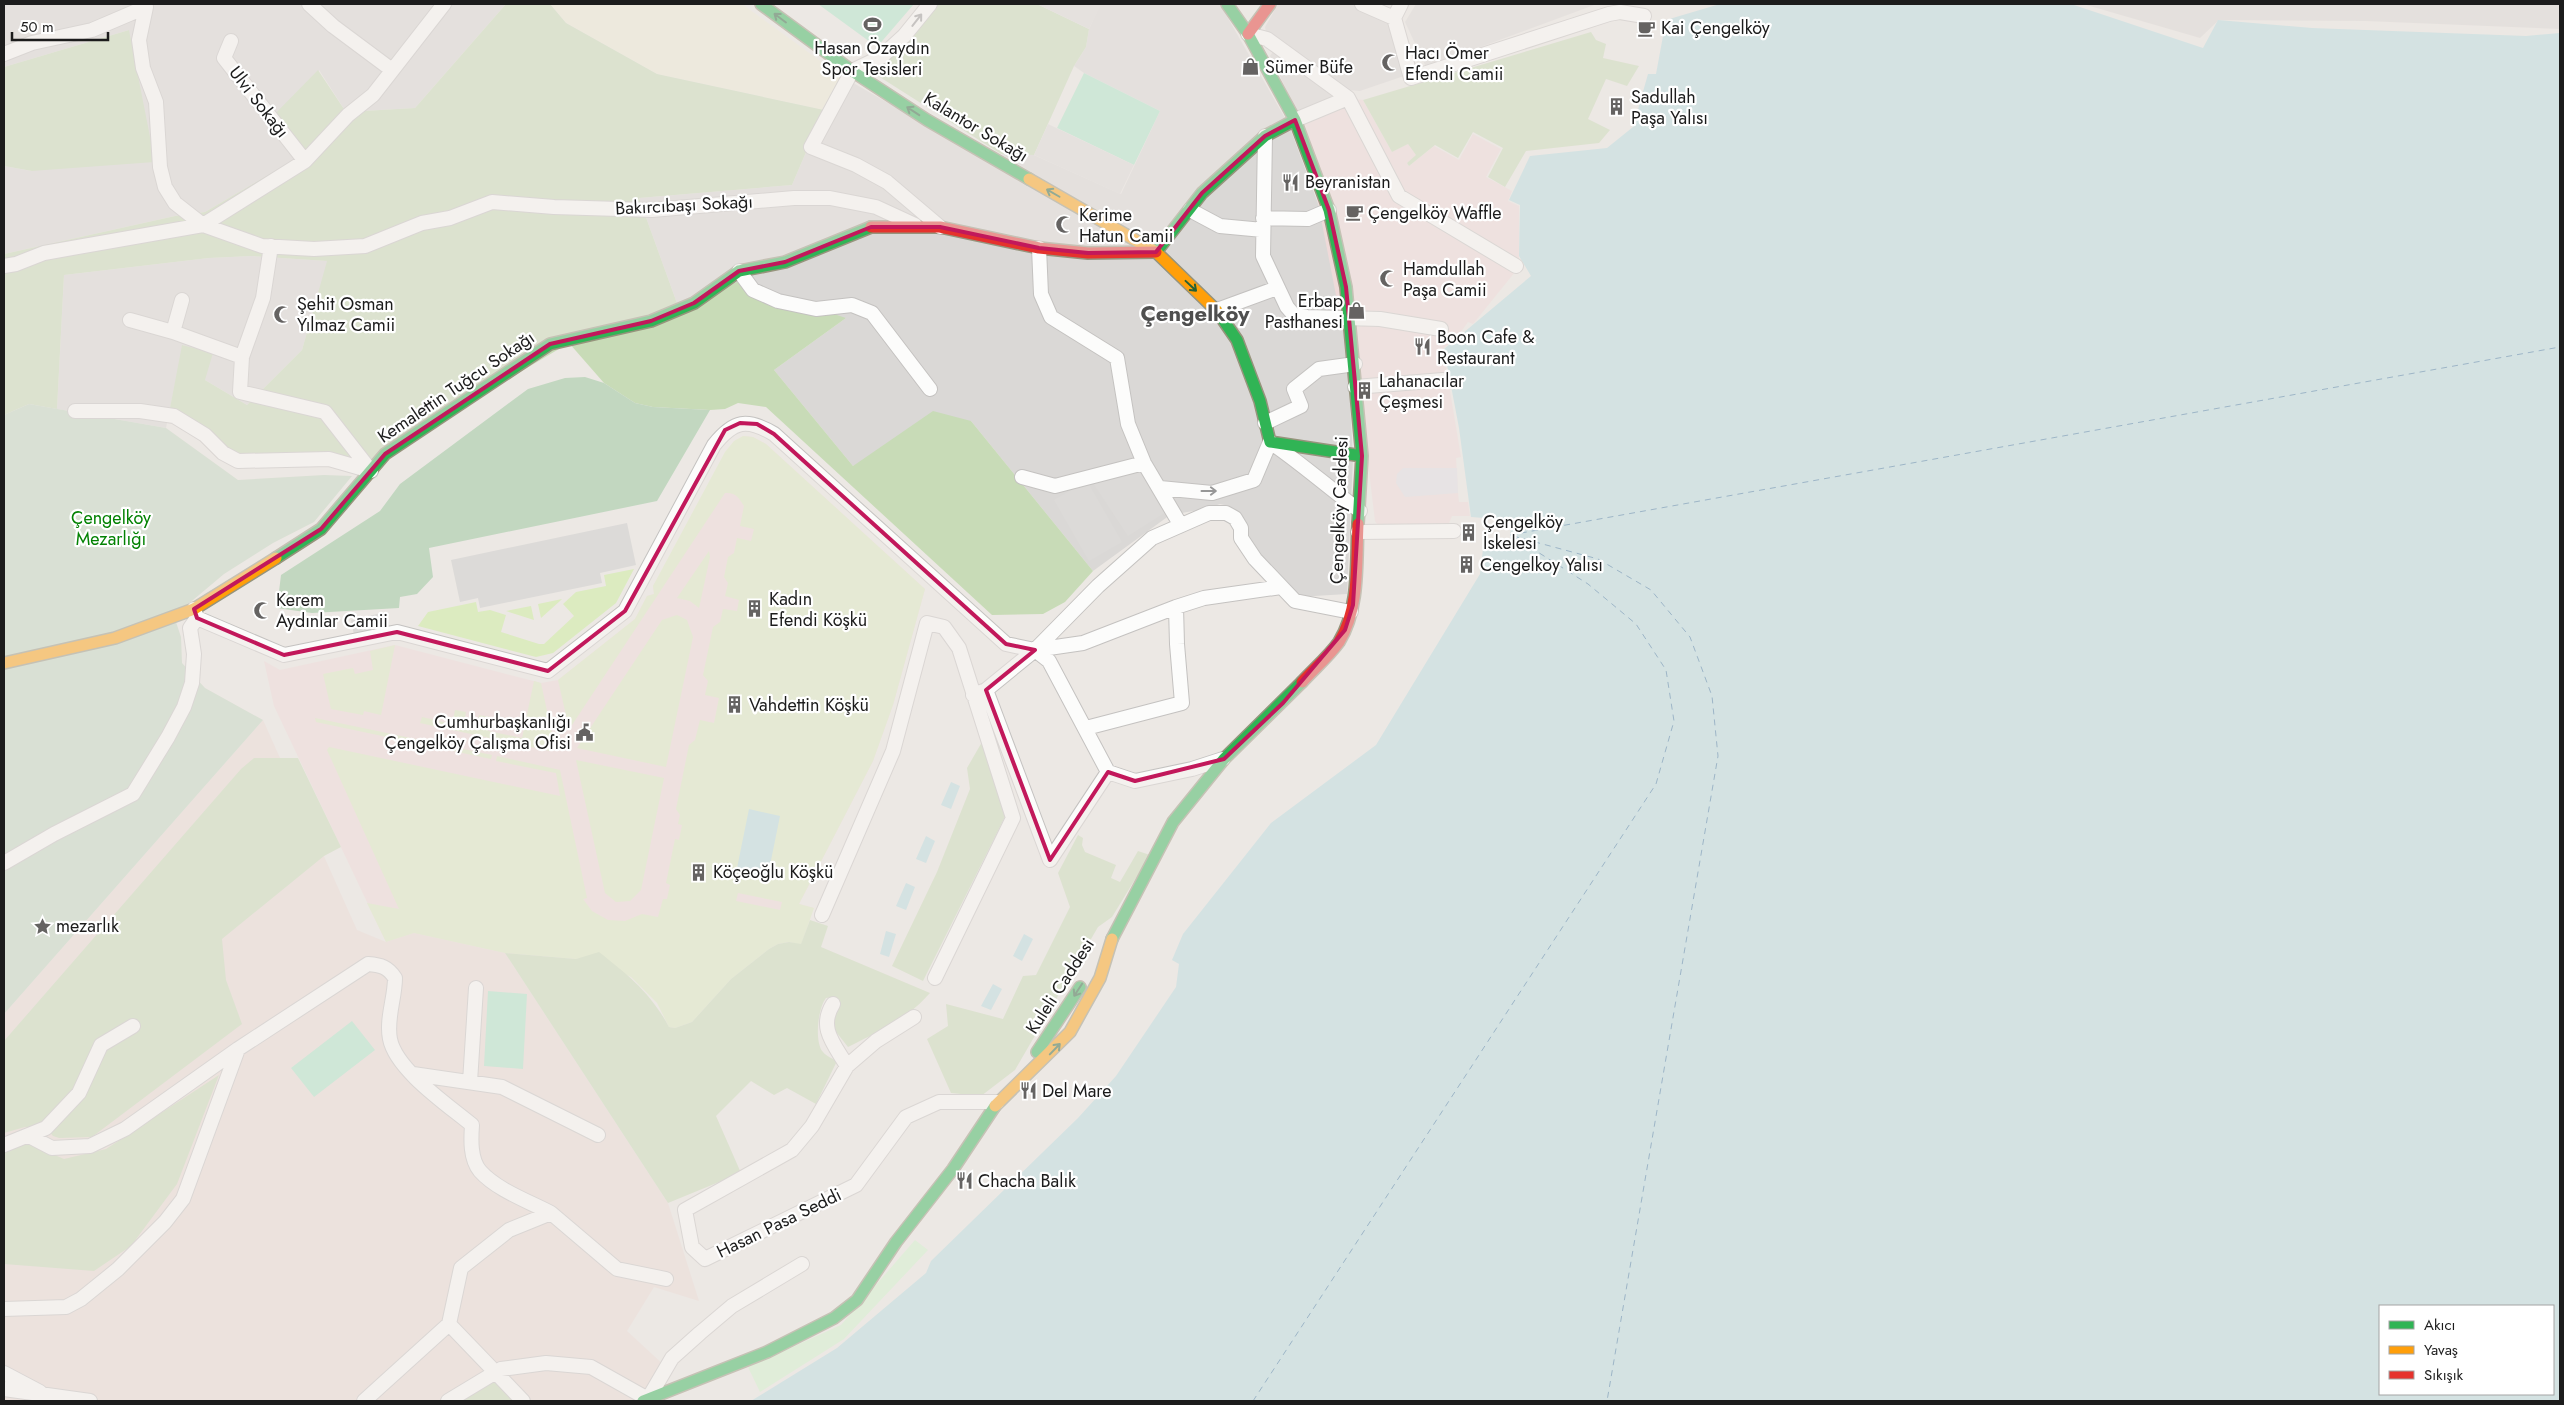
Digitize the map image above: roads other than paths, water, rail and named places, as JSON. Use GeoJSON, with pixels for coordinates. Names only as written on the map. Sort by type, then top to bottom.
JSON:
{"type":"FeatureCollection","features":[{"type":"Feature","properties":{"kind":"street"},"geometry":{"type":"LineString","coordinates":[[309,4],[333,26],[392,70]]}},
{"type":"Feature","properties":{"kind":"street"},"geometry":{"type":"LineString","coordinates":[[4,266],[16,264],[44,253],[203,225],[305,161],[348,115],[373,95],[443,4]]}},
{"type":"Feature","properties":{"kind":"street","name":"Kalantor Sokağı"},"geometry":{"type":"LineString","coordinates":[[761,4],[852,71],[936,125],[1156,252],[1217,310],[1237,340],[1260,401],[1270,442]]}},
{"type":"Feature","properties":{"kind":"street"},"geometry":{"type":"LineString","coordinates":[[930,4],[904,36],[881,57],[852,71],[811,147],[856,165],[887,182],[940,227]]}},
{"type":"Feature","properties":{"kind":"street","name":"Çengelköy Caddesi"},"geometry":{"type":"LineString","coordinates":[[1115,934],[1173,822],[1224,759],[1283,702],[1338,642],[1345,630],[1351,612],[1360,511],[1362,456],[1346,287],[1329,210],[1295,120],[1248,34],[1228,4]]}},
{"type":"Feature","properties":{"kind":"street"},"geometry":{"type":"LineString","coordinates":[[1270,4],[1248,34],[1267,39],[1348,98],[1399,196],[1516,266]]}},
{"type":"Feature","properties":{"kind":"street"},"geometry":{"type":"LineString","coordinates":[[1362,4],[1394,18]]}},
{"type":"Feature","properties":{"kind":"street"},"geometry":{"type":"LineString","coordinates":[[1401,4],[1394,18],[1412,78],[1609,14],[1620,12],[1644,16]]}},
{"type":"Feature","properties":{"kind":"street"},"geometry":{"type":"LineString","coordinates":[[4,54],[32,44],[92,30],[146,5]]}},
{"type":"Feature","properties":{"kind":"street"},"geometry":{"type":"LineString","coordinates":[[146,5],[139,40],[143,68],[156,102],[160,168],[165,187],[175,203],[203,225]]}},
{"type":"Feature","properties":{"kind":"street","name":"Ulvi Sokağı"},"geometry":{"type":"LineString","coordinates":[[231,41],[224,58],[305,161]]}},
{"type":"Feature","properties":{"kind":"street"},"geometry":{"type":"LineString","coordinates":[[1156,252],[1202,193],[1265,136],[1295,120],[1348,98]]}},
{"type":"Feature","properties":{"kind":"street"},"geometry":{"type":"LineString","coordinates":[[1265,136],[1263,256],[1287,308],[1294,315],[1314,318],[1380,319],[1442,329]]}},
{"type":"Feature","properties":{"kind":"street","name":"Bakırcıbaşı Sokağı"},"geometry":{"type":"LineString","coordinates":[[203,225],[262,246],[314,249],[365,246],[422,223],[450,218],[492,202],[554,207],[652,210],[794,198],[830,198],[876,207],[917,226]]}},
{"type":"Feature","properties":{"kind":"street"},"geometry":{"type":"LineString","coordinates":[[1190,210],[1220,226],[1263,224],[1308,218],[1329,210]]}},
{"type":"Feature","properties":{"kind":"street","name":"Kemalettin Tuğcu Sokağı"},"geometry":{"type":"LineString","coordinates":[[4,663],[115,638],[196,614],[321,529],[385,454],[550,344],[651,321],[694,303],[739,271],[785,262],[871,227],[940,227],[1039,248],[1088,253],[1156,252]]}},
{"type":"Feature","properties":{"kind":"street"},"geometry":{"type":"LineString","coordinates":[[271,246],[263,298],[242,357],[240,392],[326,412],[371,470]]}},
{"type":"Feature","properties":{"kind":"street"},"geometry":{"type":"LineString","coordinates":[[1039,248],[1041,294],[1051,317],[1117,358],[1128,424],[1144,463],[1180,524]]}},
{"type":"Feature","properties":{"kind":"street"},"geometry":{"type":"LineString","coordinates":[[739,271],[753,290],[778,302],[816,309],[852,305],[872,313],[930,389]]}},
{"type":"Feature","properties":{"kind":"street"},"geometry":{"type":"LineString","coordinates":[[1217,310],[1277,288]]}},
{"type":"Feature","properties":{"kind":"street"},"geometry":{"type":"LineString","coordinates":[[173,332],[182,300]]}},
{"type":"Feature","properties":{"kind":"street"},"geometry":{"type":"LineString","coordinates":[[130,320],[173,332],[242,357]]}},
{"type":"Feature","properties":{"kind":"street"},"geometry":{"type":"LineString","coordinates":[[1265,423],[1300,406],[1294,389],[1319,369],[1354,364]]}},
{"type":"Feature","properties":{"kind":"street"},"geometry":{"type":"LineString","coordinates":[[1355,388],[1443,380]]}},
{"type":"Feature","properties":{"kind":"street"},"geometry":{"type":"LineString","coordinates":[[75,411],[140,412],[174,416],[206,435],[223,453],[238,461],[329,459],[371,470]]}},
{"type":"Feature","properties":{"kind":"street"},"geometry":{"type":"LineString","coordinates":[[4,863],[54,834],[133,794],[147,774],[184,707],[192,683],[194,654],[190,628],[196,614],[284,656],[397,632],[548,672],[624,610],[714,444],[725,430],[740,423],[757,424],[774,434],[1006,644],[1035,650],[1083,643],[1204,598],[1281,587]]}},
{"type":"Feature","properties":{"kind":"street"},"geometry":{"type":"LineString","coordinates":[[1160,488],[1212,493],[1254,480],[1270,442]]}},
{"type":"Feature","properties":{"kind":"street"},"geometry":{"type":"LineString","coordinates":[[1270,442],[1362,456]]}},
{"type":"Feature","properties":{"kind":"street"},"geometry":{"type":"LineString","coordinates":[[1270,442],[1294,458],[1316,478],[1360,511]]}},
{"type":"Feature","properties":{"kind":"street"},"geometry":{"type":"LineString","coordinates":[[1022,477],[1055,486],[1144,463]]}},
{"type":"Feature","properties":{"kind":"street"},"geometry":{"type":"LineString","coordinates":[[980,693],[1035,650],[1098,586],[1152,538],[1180,524],[1209,513],[1226,513],[1231,516],[1240,528],[1241,538],[1255,559],[1295,601],[1351,612]]}},
{"type":"Feature","properties":{"kind":"street"},"geometry":{"type":"LineString","coordinates":[[1358,532],[1454,531]]}},
{"type":"Feature","properties":{"kind":"street"},"geometry":{"type":"LineString","coordinates":[[1086,728],[1182,703],[1176,607]]}},
{"type":"Feature","properties":{"kind":"street"},"geometry":{"type":"LineString","coordinates":[[822,915],[893,751],[927,623],[944,627],[959,648],[980,693],[1050,860],[1108,772]]}},
{"type":"Feature","properties":{"kind":"street"},"geometry":{"type":"LineString","coordinates":[[1035,650],[1049,661],[1108,772],[1135,781],[1224,759]]}},
{"type":"Feature","properties":{"kind":"street"},"geometry":{"type":"LineString","coordinates":[[935,978],[1013,818],[980,693]]}},
{"type":"Feature","properties":{"kind":"street","name":"Kuleli Caddesi"},"geometry":{"type":"LineString","coordinates":[[1002,1098],[1040,1048],[1115,934]]}},
{"type":"Feature","properties":{"kind":"street","name":"Kuleli Caddesi"},"geometry":{"type":"LineString","coordinates":[[1002,1098],[1070,1032],[1100,978],[1108,947],[1115,934]]}},
{"type":"Feature","properties":{"kind":"street"},"geometry":{"type":"LineString","coordinates":[[29,1136],[52,1148],[90,1146],[125,1129],[238,1050],[368,964],[378,964],[389,969],[395,978],[389,1024],[390,1040],[394,1052],[413,1074],[472,1125],[471,1148],[479,1170],[504,1188],[551,1213],[617,1269],[666,1279]]}},
{"type":"Feature","properties":{"kind":"street"},"geometry":{"type":"LineString","coordinates":[[470,1082],[476,988]]}},
{"type":"Feature","properties":{"kind":"street"},"geometry":{"type":"LineString","coordinates":[[832,1004],[827,1012],[825,1027],[846,1066]]}},
{"type":"Feature","properties":{"kind":"street","name":"Hasan Pasa Seddi"},"geometry":{"type":"LineString","coordinates":[[914,1017],[876,1041],[846,1066],[812,1126],[792,1150],[685,1210],[692,1247],[705,1259],[856,1185],[906,1117],[939,1102],[1002,1098]]}},
{"type":"Feature","properties":{"kind":"street"},"geometry":{"type":"LineString","coordinates":[[4,1145],[46,1128],[79,1093],[101,1045],[132,1026]]}},
{"type":"Feature","properties":{"kind":"street"},"geometry":{"type":"LineString","coordinates":[[4,1309],[66,1307],[74,1304],[118,1269],[165,1222],[183,1199],[238,1050]]}},
{"type":"Feature","properties":{"kind":"street"},"geometry":{"type":"LineString","coordinates":[[413,1074],[502,1086],[598,1135]]}},
{"type":"Feature","properties":{"kind":"street"},"geometry":{"type":"LineString","coordinates":[[646,1400],[767,1352],[834,1318],[857,1300],[896,1242],[953,1169],[1002,1098]]}},
{"type":"Feature","properties":{"kind":"street"},"geometry":{"type":"LineString","coordinates":[[364,1401],[449,1324],[461,1268],[508,1230],[551,1213]]}},
{"type":"Feature","properties":{"kind":"street"},"geometry":{"type":"LineString","coordinates":[[646,1400],[672,1358],[700,1332],[732,1306],[802,1264]]}},
{"type":"Feature","properties":{"kind":"street"},"geometry":{"type":"LineString","coordinates":[[449,1324],[523,1401]]}},
{"type":"Feature","properties":{"kind":"street"},"geometry":{"type":"LineString","coordinates":[[448,1401],[501,1369],[546,1362],[592,1367],[646,1400]]}},
{"type":"Feature","properties":{"kind":"street"},"geometry":{"type":"LineString","coordinates":[[4,1373],[47,1396]]}},
{"type":"Feature","properties":{"kind":"street"},"geometry":{"type":"LineString","coordinates":[[4,1389],[90,1401]]}},
{"type":"Feature","properties":{"kind":"water"},"geometry":{"type":"Polygon","coordinates":[[[1720,4],[2071,4],[2203,48],[2218,20],[2312,28],[2526,36],[2560,33],[2560,1401],[751,1401],[837,1348],[926,1273],[931,1261],[1078,1118],[1116,1076],[1176,987],[1179,964],[1172,960],[1183,934],[1271,823],[1376,745],[1480,574],[1483,549],[1510,551],[1511,520],[1471,517],[1459,428],[1444,349],[1531,276],[1519,256],[1520,205],[1509,200],[1530,156],[1607,148],[1633,127],[1648,74],[1656,74],[1666,20],[1720,4]]]}},
{"type":"Feature","properties":{"kind":"water"},"geometry":{"type":"Polygon","coordinates":[[[951,782],[960,786],[951,809],[941,805],[951,782]]]}},
{"type":"Feature","properties":{"kind":"water"},"geometry":{"type":"Polygon","coordinates":[[[749,809],[780,816],[767,880],[736,873],[749,809]]]}},
{"type":"Feature","properties":{"kind":"water"},"geometry":{"type":"Polygon","coordinates":[[[926,836],[935,841],[926,863],[916,859],[926,836]]]}},
{"type":"Feature","properties":{"kind":"water"},"geometry":{"type":"Polygon","coordinates":[[[906,883],[915,887],[906,910],[896,906],[906,883]]]}},
{"type":"Feature","properties":{"kind":"water"},"geometry":{"type":"Polygon","coordinates":[[[886,931],[896,934],[889,957],[880,954],[886,931]]]}},
{"type":"Feature","properties":{"kind":"water"},"geometry":{"type":"Polygon","coordinates":[[[1024,934],[1033,939],[1022,961],[1013,956],[1024,934]]]}},
{"type":"Feature","properties":{"kind":"water"},"geometry":{"type":"Polygon","coordinates":[[[993,984],[1002,989],[991,1010],[981,1006],[993,984]]]}},
{"type":"Feature","properties":{"kind":"place","name":"Hasan Özaydın Spor Tesisleri"},"geometry":{"type":"Point","coordinates":[872,25]}},
{"type":"Feature","properties":{"kind":"place","name":"Kai Çengelköy"},"geometry":{"type":"Point","coordinates":[1647,28]}},
{"type":"Feature","properties":{"kind":"place","name":"Hacı Ömer Efendi Camii"},"geometry":{"type":"Point","coordinates":[1391,63]}},
{"type":"Feature","properties":{"kind":"place","name":"Sümer Büfe"},"geometry":{"type":"Point","coordinates":[1251,67]}},
{"type":"Feature","properties":{"kind":"place","name":"Sadullah Paşa Yalısı"},"geometry":{"type":"Point","coordinates":[1617,107]}},
{"type":"Feature","properties":{"kind":"place","name":"Beyranistan"},"geometry":{"type":"Point","coordinates":[1291,182]}},
{"type":"Feature","properties":{"kind":"place","name":"Çengelköy Waffle"},"geometry":{"type":"Point","coordinates":[1354,213]}},
{"type":"Feature","properties":{"kind":"place","name":"Kerime Hatun Camii"},"geometry":{"type":"Point","coordinates":[1065,225]}},
{"type":"Feature","properties":{"kind":"place","name":"Hamdullah Paşa Camii"},"geometry":{"type":"Point","coordinates":[1389,279]}},
{"type":"Feature","properties":{"kind":"place","name":"Erbap Pasthanesi"},"geometry":{"type":"Point","coordinates":[1357,311]}},
{"type":"Feature","properties":{"kind":"place","name":"Şehit Osman Yılmaz Camii"},"geometry":{"type":"Point","coordinates":[283,314]}},
{"type":"Feature","properties":{"kind":"place","name":"Boon Cafe & Restaurant"},"geometry":{"type":"Point","coordinates":[1423,347]}},
{"type":"Feature","properties":{"kind":"place","name":"Lahanacılar Çeşmesi"},"geometry":{"type":"Point","coordinates":[1365,391]}},
{"type":"Feature","properties":{"kind":"place","name":"Çengelköy İskelesi"},"geometry":{"type":"Point","coordinates":[1469,532]}},
{"type":"Feature","properties":{"kind":"place","name":"Cengelkoy Yalısı"},"geometry":{"type":"Point","coordinates":[1466,565]}},
{"type":"Feature","properties":{"kind":"place","name":"Kadın Efendi Köşkü"},"geometry":{"type":"Point","coordinates":[755,609]}},
{"type":"Feature","properties":{"kind":"place","name":"Kerem Aydınlar Camii"},"geometry":{"type":"Point","coordinates":[262,610]}},
{"type":"Feature","properties":{"kind":"place","name":"Vahdettin Köşkü"},"geometry":{"type":"Point","coordinates":[735,705]}},
{"type":"Feature","properties":{"kind":"place","name":"Cumhurbaşkanlığı Çengelköy Çalışma Ofisi"},"geometry":{"type":"Point","coordinates":[585,732]}},
{"type":"Feature","properties":{"kind":"place","name":"Köçeoğlu Köşkü"},"geometry":{"type":"Point","coordinates":[699,872]}},
{"type":"Feature","properties":{"kind":"place","name":"mezarlık"},"geometry":{"type":"Point","coordinates":[42,926]}},
{"type":"Feature","properties":{"kind":"place","name":"Del Mare"},"geometry":{"type":"Point","coordinates":[1028,1091]}},
{"type":"Feature","properties":{"kind":"place","name":"Chacha Balık"},"geometry":{"type":"Point","coordinates":[964,1181]}},
{"type":"Feature","properties":{"kind":"district","name":"Çengelköy"},"geometry":{"type":"Point","coordinates":[1195,313]}},
{"type":"Feature","properties":{"kind":"park label","name":"Çengelköy Mezarlığı"},"geometry":{"type":"Point","coordinates":[111,528]}}]}
